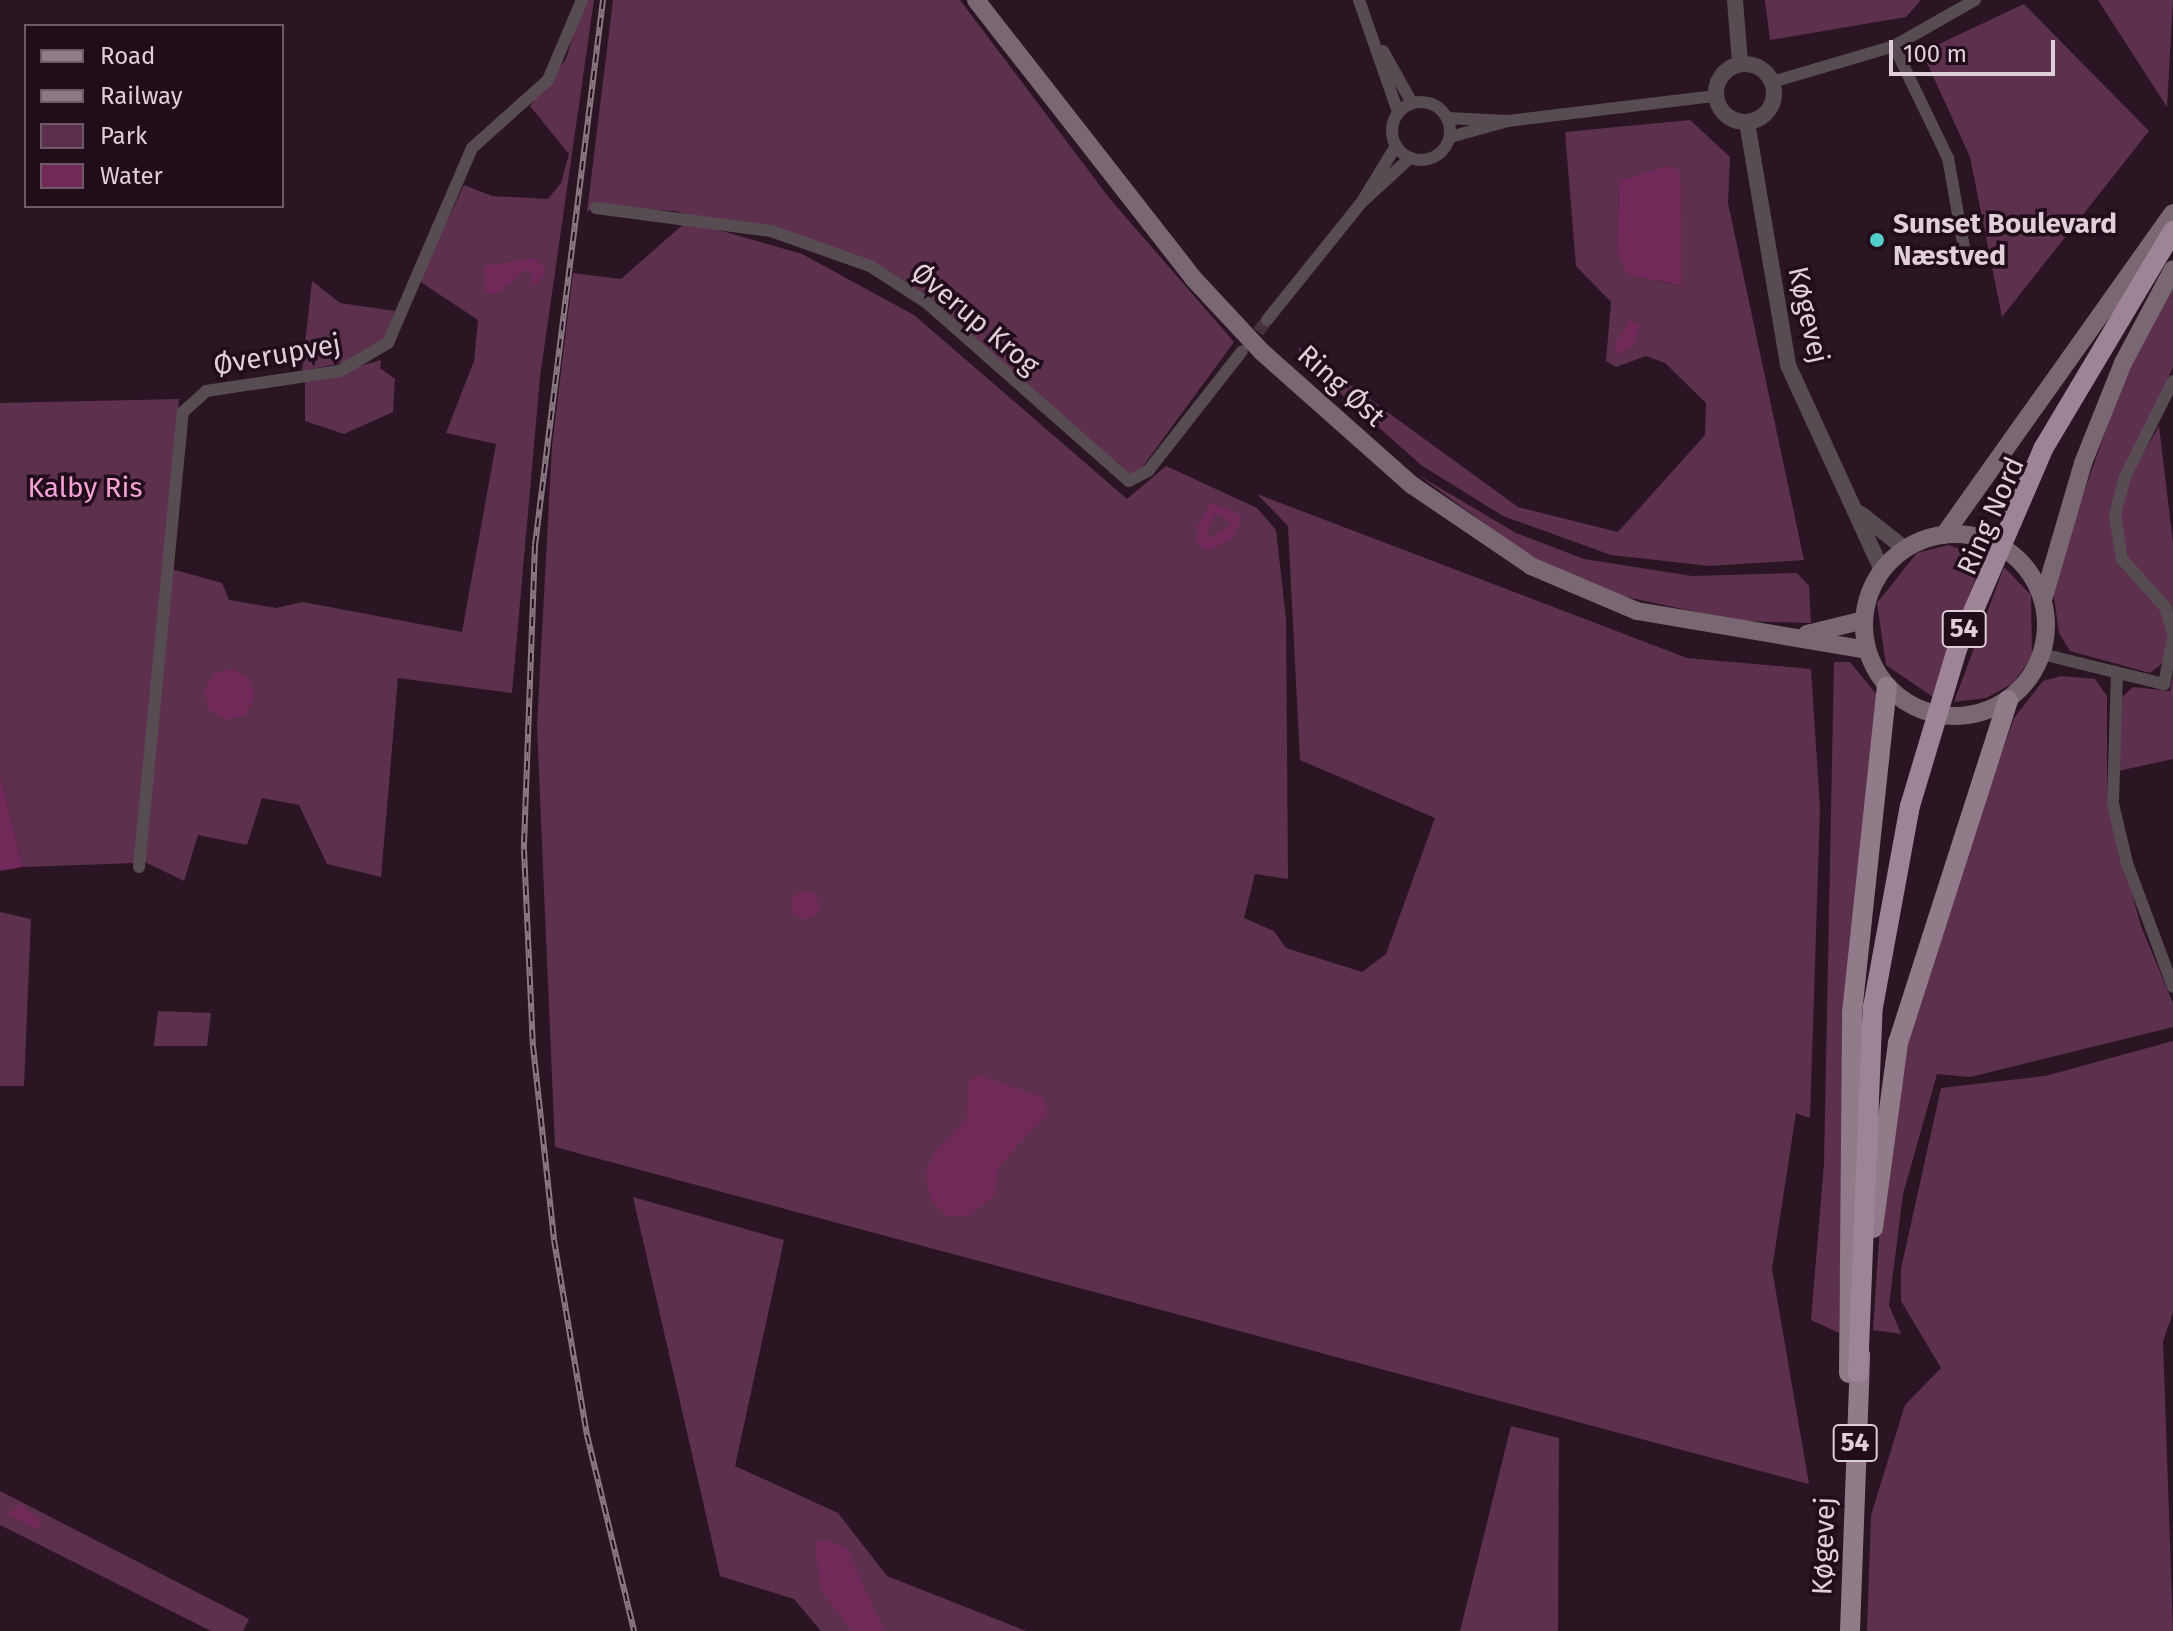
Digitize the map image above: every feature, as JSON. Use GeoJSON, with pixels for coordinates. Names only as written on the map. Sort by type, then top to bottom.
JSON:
{"type":"FeatureCollection","features":[{"type":"Feature","properties":{"kind":"highway","name":"54"},"geometry":{"type":"LineString","coordinates":[[1858,1373],[1871,1068],[1894,877],[1957,649],[2043,449],[2173,231]]}},
{"type":"Feature","properties":{"kind":"highway","name":"Ring Nord"},"geometry":{"type":"LineString","coordinates":[[1871,1068],[1910,836],[1964,652],[2050,454],[2173,247]]}},
{"type":"Feature","properties":{"kind":"main road","name":"Ring Øst"},"geometry":{"type":"LineString","coordinates":[[976,0],[1193,278],[1262,352],[1412,485],[1482,535],[1583,591],[1692,626],[1793,637],[1867,650]]}},
{"type":"Feature","properties":{"kind":"main road"},"geometry":{"type":"LineString","coordinates":[[1944,535],[2173,213]]}},
{"type":"Feature","properties":{"kind":"main road"},"geometry":{"type":"LineString","coordinates":[[2043,600],[2032,576],[2004,548],[1967,535],[1944,535],[1905,549],[1882,570],[1864,620],[1867,650],[1887,687],[1903,701],[1942,716],[1983,712],[2008,700],[2042,654],[2043,600],[2083,463],[2123,363],[2173,269]]}},
{"type":"Feature","properties":{"kind":"main road","name":"Ring Øst"},"geometry":{"type":"LineString","coordinates":[[1793,637],[1864,620]]}},
{"type":"Feature","properties":{"kind":"main road"},"geometry":{"type":"LineString","coordinates":[[1852,1514],[1852,1013],[1887,687]]}},
{"type":"Feature","properties":{"kind":"main road","name":"Køgevej"},"geometry":{"type":"LineString","coordinates":[[1850,1627],[1858,1373],[1898,1043],[2008,700]]}},
{"type":"Feature","properties":{"kind":"street","name":"Øverupvej"},"geometry":{"type":"LineString","coordinates":[[139,867],[183,412],[206,391],[340,371],[388,343],[472,148],[548,80],[582,0]]}},
{"type":"Feature","properties":{"kind":"street"},"geometry":{"type":"LineString","coordinates":[[1267,320],[1361,203],[1396,146],[1398,112],[1359,0]]}},
{"type":"Feature","properties":{"kind":"street"},"geometry":{"type":"LineString","coordinates":[[1735,0],[1740,64]]}},
{"type":"Feature","properties":{"kind":"street"},"geometry":{"type":"LineString","coordinates":[[1952,14],[1958,0]]}},
{"type":"Feature","properties":{"kind":"street"},"geometry":{"type":"LineString","coordinates":[[1772,82],[1894,46],[1975,0]]}},
{"type":"Feature","properties":{"kind":"street"},"geometry":{"type":"LineString","coordinates":[[1367,24],[1412,103]]}},
{"type":"Feature","properties":{"kind":"street"},"geometry":{"type":"LineString","coordinates":[[1894,46],[1948,158],[1966,259]]}},
{"type":"Feature","properties":{"kind":"street"},"geometry":{"type":"LineString","coordinates":[[1740,64],[1760,67],[1772,82],[1771,106],[1747,122],[1726,115],[1716,96],[1722,75],[1740,64]]}},
{"type":"Feature","properties":{"kind":"street"},"geometry":{"type":"LineString","coordinates":[[1396,146],[1410,158],[1430,159],[1450,137],[1508,121],[1716,96]]}},
{"type":"Feature","properties":{"kind":"street"},"geometry":{"type":"LineString","coordinates":[[1398,112],[1412,103],[1429,102],[1447,118],[1508,121]]}},
{"type":"Feature","properties":{"kind":"street"},"geometry":{"type":"LineString","coordinates":[[1447,118],[1450,137]]}},
{"type":"Feature","properties":{"kind":"street","name":"Køgevej"},"geometry":{"type":"LineString","coordinates":[[1747,122],[1788,365],[1882,570]]}},
{"type":"Feature","properties":{"kind":"street"},"geometry":{"type":"LineString","coordinates":[[1361,203],[1410,158]]}},
{"type":"Feature","properties":{"kind":"street","name":"Øverup Krog"},"geometry":{"type":"LineString","coordinates":[[596,208],[771,231],[870,266],[927,303],[1129,481],[1148,471],[1242,351]]}},
{"type":"Feature","properties":{"kind":"street"},"geometry":{"type":"LineString","coordinates":[[2042,654],[2164,684],[2173,635],[2165,607],[2122,559],[2115,515],[2125,477],[2173,381]]}},
{"type":"Feature","properties":{"kind":"street","name":"Køgevej"},"geometry":{"type":"LineString","coordinates":[[1854,507],[1905,549]]}},
{"type":"Feature","properties":{"kind":"street"},"geometry":{"type":"LineString","coordinates":[[2117,674],[2113,804],[2173,987]]}},
{"type":"Feature","properties":{"kind":"green space"},"geometry":{"type":"Polygon","coordinates":[[[584,0],[594,0],[540,377],[512,693],[398,678],[381,877],[327,864],[299,805],[262,798],[247,845],[198,835],[184,881],[143,861],[168,568],[222,583],[229,600],[276,608],[303,602],[462,632],[496,444],[446,433],[474,361],[478,320],[419,281],[464,185],[492,196],[548,199],[561,183],[569,154],[530,106],[566,59],[584,0]]]}},
{"type":"Feature","properties":{"kind":"green space"},"geometry":{"type":"Polygon","coordinates":[[[613,0],[960,0],[1110,199],[1234,342],[1138,473],[1129,474],[946,313],[873,262],[675,211],[595,206],[587,212],[613,0]]]}},
{"type":"Feature","properties":{"kind":"green space"},"geometry":{"type":"Polygon","coordinates":[[[1765,0],[1921,0],[1906,17],[1770,40],[1765,0]]]}},
{"type":"Feature","properties":{"kind":"green space"},"geometry":{"type":"Polygon","coordinates":[[[2098,0],[2173,0],[2167,107],[2098,0]]]}},
{"type":"Feature","properties":{"kind":"green space"},"geometry":{"type":"Polygon","coordinates":[[[2024,4],[2149,131],[2002,317],[1970,157],[1922,52],[2024,4]]]}},
{"type":"Feature","properties":{"kind":"green space"},"geometry":{"type":"Polygon","coordinates":[[[1690,120],[1730,157],[1728,203],[1804,560],[1710,566],[1611,555],[1503,516],[1421,465],[1302,359],[1298,347],[1518,507],[1618,532],[1705,435],[1706,403],[1665,363],[1646,356],[1616,367],[1606,361],[1611,302],[1576,266],[1565,132],[1690,120]],[[1619,182],[1617,252],[1653,280],[1682,286],[1619,182]]]}},
{"type":"Feature","properties":{"kind":"green space"},"geometry":{"type":"Polygon","coordinates":[[[687,221],[802,254],[914,315],[1127,499],[1166,466],[1257,508],[1276,530],[1286,619],[1288,879],[1255,874],[1244,918],[1274,931],[1286,948],[1362,972],[1386,954],[1435,818],[1300,760],[1288,526],[1257,494],[1687,658],[1811,669],[1820,808],[1810,1118],[1796,1113],[1772,1269],[1809,1484],[555,1147],[537,726],[552,446],[573,273],[621,279],[687,221]]]}},
{"type":"Feature","properties":{"kind":"green space"},"geometry":{"type":"Polygon","coordinates":[[[2173,278],[2173,367],[2110,508],[2118,562],[2161,609],[2168,636],[2164,662],[2150,673],[2070,651],[2059,633],[2052,583],[2129,364],[2173,278]]]}},
{"type":"Feature","properties":{"kind":"green space"},"geometry":{"type":"Polygon","coordinates":[[[312,281],[340,303],[395,311],[384,340],[356,360],[302,371],[312,281]]]}},
{"type":"Feature","properties":{"kind":"green space"},"geometry":{"type":"Polygon","coordinates":[[[381,360],[380,368],[395,379],[393,412],[344,434],[305,421],[305,382],[381,360]]]}},
{"type":"Feature","properties":{"kind":"green space","name":"Kalby Ris"},"geometry":{"type":"Polygon","coordinates":[[[179,399],[135,863],[23,867],[0,773],[0,403],[179,399]]]}},
{"type":"Feature","properties":{"kind":"green space"},"geometry":{"type":"Polygon","coordinates":[[[2159,426],[2173,543],[2173,614],[2128,558],[2120,516],[2128,480],[2159,426]]]}},
{"type":"Feature","properties":{"kind":"green space"},"geometry":{"type":"Polygon","coordinates":[[[1418,475],[1516,533],[1584,559],[1692,576],[1797,573],[1809,586],[1811,623],[1739,621],[1612,594],[1527,554],[1418,475]]]}},
{"type":"Feature","properties":{"kind":"green space"},"geometry":{"type":"Polygon","coordinates":[[[1948,545],[1983,557],[1933,697],[1886,665],[1877,603],[1917,553],[1948,545]]]}},
{"type":"Feature","properties":{"kind":"green space"},"geometry":{"type":"Polygon","coordinates":[[[2004,567],[2031,595],[2032,657],[2012,684],[1986,698],[1954,702],[2004,567]]]}},
{"type":"Feature","properties":{"kind":"green space"},"geometry":{"type":"Polygon","coordinates":[[[1834,662],[1850,662],[1877,695],[1845,1010],[1839,1333],[1811,1320],[1824,1164],[1834,662]]]}},
{"type":"Feature","properties":{"kind":"green space"},"geometry":{"type":"Polygon","coordinates":[[[2173,672],[2173,759],[2118,771],[2122,697],[2133,687],[2170,691],[2173,672]]]}},
{"type":"Feature","properties":{"kind":"green space"},"geometry":{"type":"Polygon","coordinates":[[[2061,676],[2095,679],[2107,696],[2107,805],[2141,926],[2173,1003],[2173,1027],[1970,1077],[1937,1074],[1903,1194],[1889,1305],[1901,1334],[1873,1330],[1884,1163],[1921,981],[2014,718],[2043,681],[2061,676]]]}},
{"type":"Feature","properties":{"kind":"green space"},"geometry":{"type":"Polygon","coordinates":[[[0,912],[31,919],[24,1086],[0,1086],[0,912]]]}},
{"type":"Feature","properties":{"kind":"green space"},"geometry":{"type":"Polygon","coordinates":[[[158,1011],[211,1013],[207,1046],[154,1046],[158,1011]]]}},
{"type":"Feature","properties":{"kind":"green space"},"geometry":{"type":"Polygon","coordinates":[[[2173,1041],[2173,1313],[2163,1341],[2173,1631],[1867,1631],[1871,1515],[1905,1405],[1941,1368],[1901,1301],[1901,1269],[1941,1088],[2045,1076],[2173,1041]]]}},
{"type":"Feature","properties":{"kind":"green space"},"geometry":{"type":"Polygon","coordinates":[[[633,1197],[784,1240],[735,1466],[838,1513],[887,1576],[1026,1631],[821,1631],[794,1599],[720,1576],[633,1197]]]}},
{"type":"Feature","properties":{"kind":"green space"},"geometry":{"type":"Polygon","coordinates":[[[1511,1426],[1559,1438],[1558,1631],[1460,1631],[1511,1426]]]}},
{"type":"Feature","properties":{"kind":"green space"},"geometry":{"type":"Polygon","coordinates":[[[0,1491],[249,1619],[243,1631],[211,1631],[0,1525],[0,1491]]]}},
{"type":"Feature","properties":{"kind":"water"},"geometry":{"type":"Polygon","coordinates":[[[1668,166],[1679,170],[1681,183],[1682,286],[1627,274],[1617,252],[1619,181],[1668,166]]]}},
{"type":"Feature","properties":{"kind":"water"},"geometry":{"type":"Polygon","coordinates":[[[535,258],[546,270],[536,285],[525,282],[533,282],[528,268],[496,295],[485,292],[484,266],[535,258]]]}},
{"type":"Feature","properties":{"kind":"water"},"geometry":{"type":"Polygon","coordinates":[[[1630,319],[1640,326],[1633,346],[1618,355],[1614,346],[1630,319]]]}},
{"type":"Feature","properties":{"kind":"water"},"geometry":{"type":"Polygon","coordinates":[[[1211,502],[1242,516],[1233,539],[1208,551],[1198,546],[1197,526],[1211,502]],[[1216,512],[1207,531],[1209,539],[1232,524],[1216,512]]]}},
{"type":"Feature","properties":{"kind":"water"},"geometry":{"type":"Polygon","coordinates":[[[233,669],[250,679],[255,698],[245,715],[226,720],[209,710],[204,690],[214,673],[233,669]]]}},
{"type":"Feature","properties":{"kind":"water"},"geometry":{"type":"Polygon","coordinates":[[[0,773],[23,867],[0,871],[0,773]]]}},
{"type":"Feature","properties":{"kind":"water"},"geometry":{"type":"Polygon","coordinates":[[[805,891],[815,895],[819,905],[815,915],[805,919],[795,915],[791,905],[795,895],[805,891]]]}},
{"type":"Feature","properties":{"kind":"water"},"geometry":{"type":"Polygon","coordinates":[[[978,1075],[1042,1097],[1048,1113],[999,1166],[994,1196],[969,1216],[947,1216],[931,1200],[925,1174],[936,1150],[966,1121],[969,1081],[978,1075]]]}},
{"type":"Feature","properties":{"kind":"water"},"geometry":{"type":"Polygon","coordinates":[[[20,1504],[42,1522],[37,1530],[8,1514],[20,1504]]]}},
{"type":"Feature","properties":{"kind":"water"},"geometry":{"type":"Polygon","coordinates":[[[827,1540],[847,1548],[884,1631],[852,1631],[821,1590],[815,1543],[827,1540]]]}},
{"type":"Feature","properties":{"kind":"tunnel"},"geometry":{"type":"LineString","coordinates":[[1247,346],[1267,320]]}},
{"type":"Feature","properties":{"kind":"railway"},"geometry":{"type":"LineString","coordinates":[[603,0],[535,545],[524,850],[533,1046],[554,1240],[587,1435],[634,1631]]}},
{"type":"Feature","properties":{"kind":"place","name":"Sunset Boulevard Næstved"},"geometry":{"type":"Point","coordinates":[1877,240]}}]}
